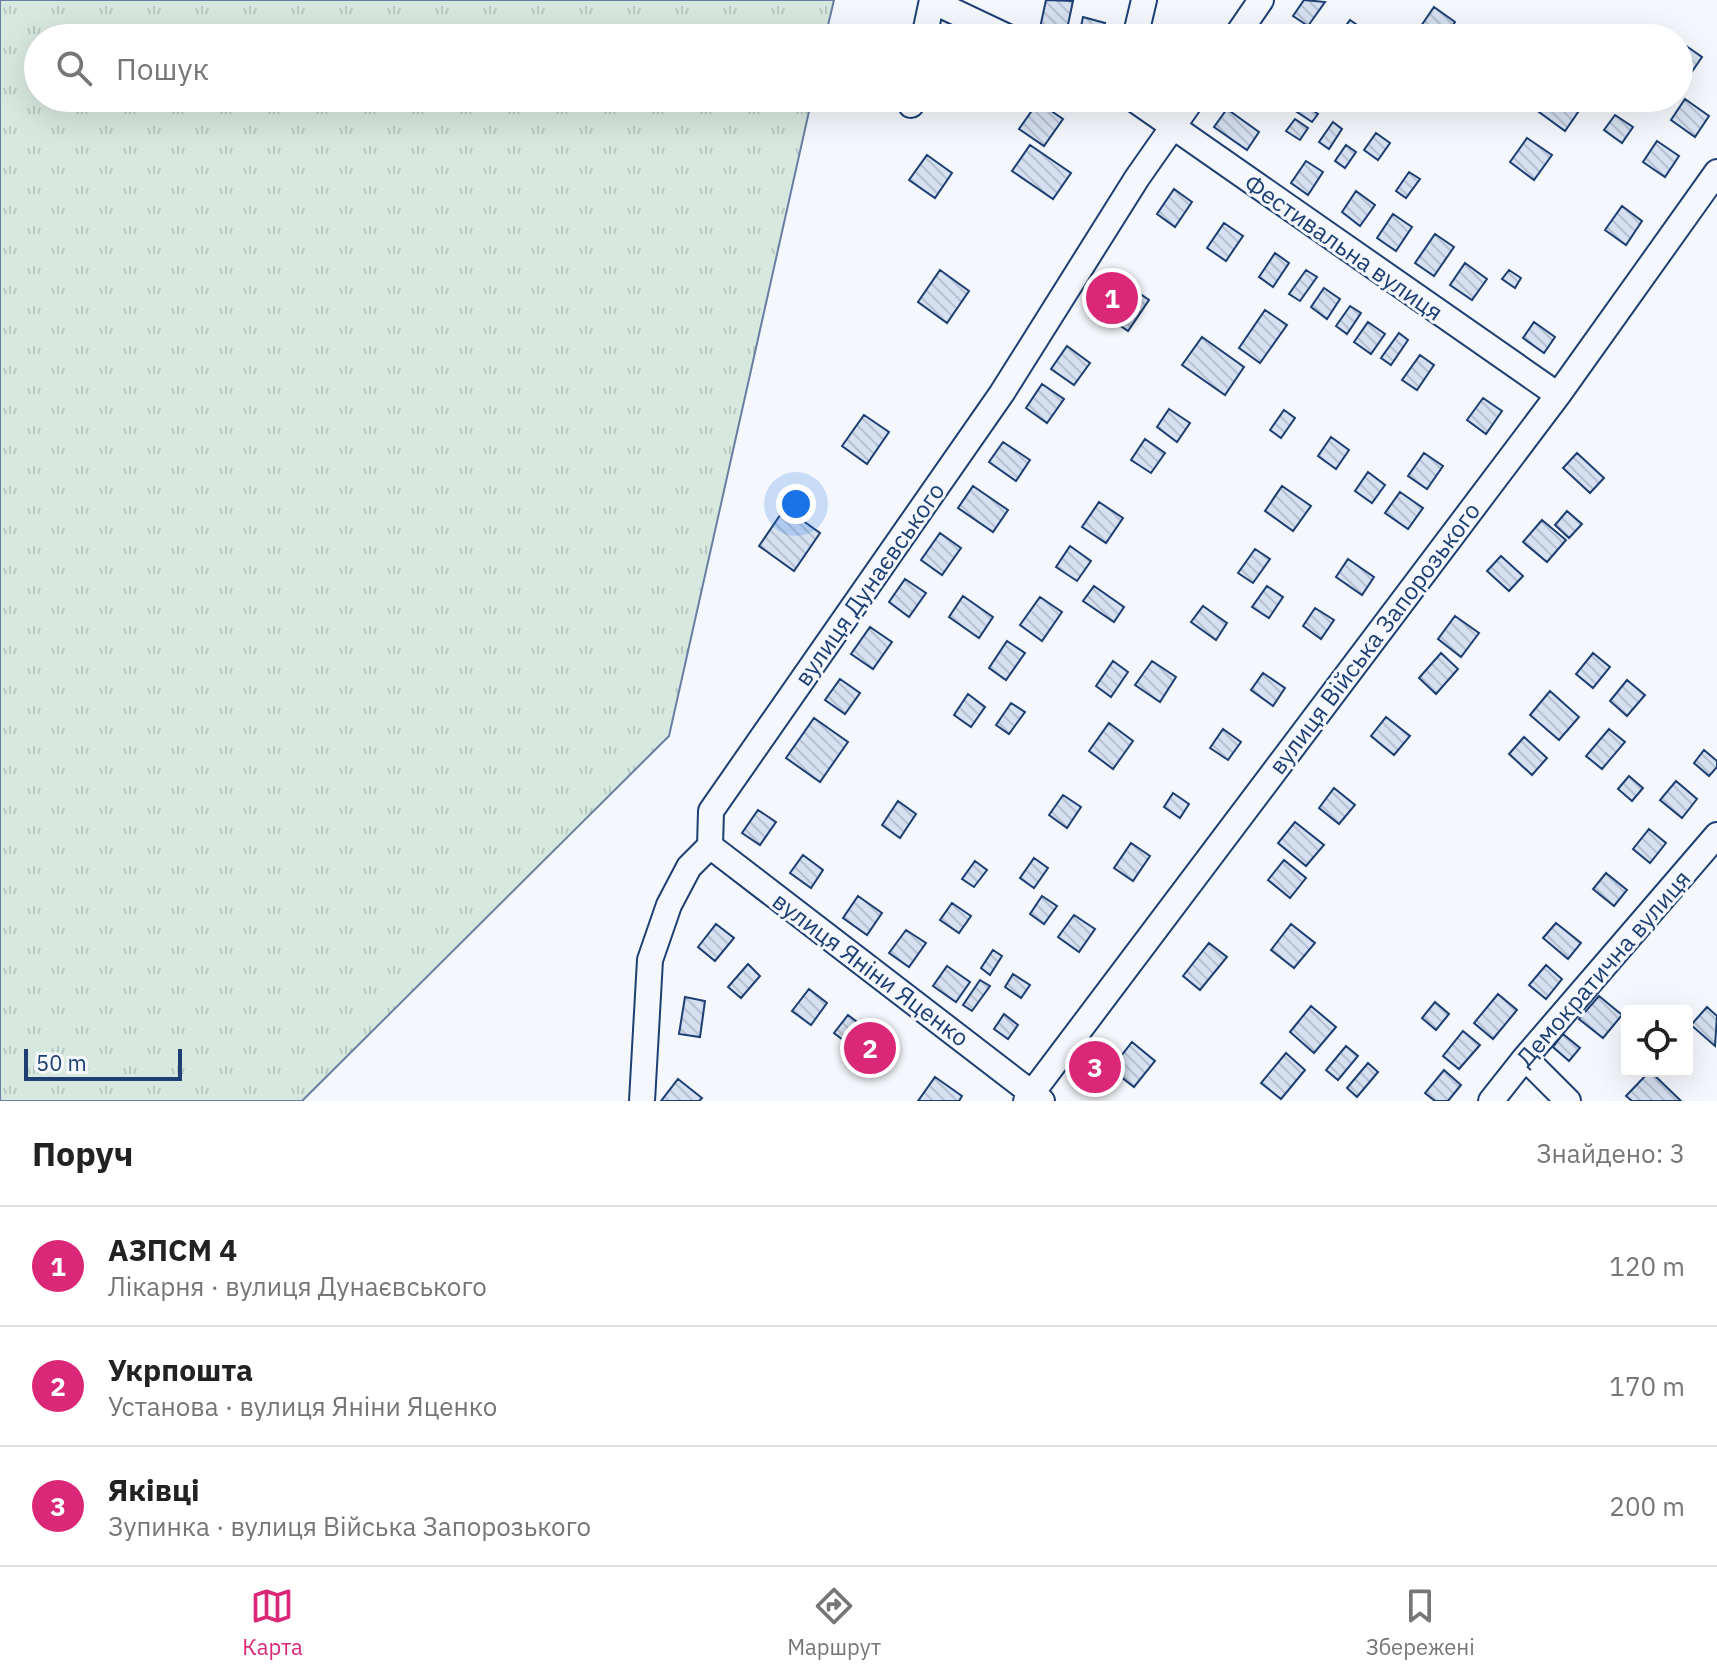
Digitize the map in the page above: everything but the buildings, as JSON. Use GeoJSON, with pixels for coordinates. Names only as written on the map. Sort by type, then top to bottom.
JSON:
{"type":"FeatureCollection","features":[{"type":"Feature","properties":{"kind":"street"},"geometry":{"type":"LineString","coordinates":[[927,24],[932,0],[981,24]]}},
{"type":"Feature","properties":{"kind":"street"},"geometry":{"type":"LineString","coordinates":[[1138,24],[1144,0]]}},
{"type":"Feature","properties":{"kind":"street"},"geometry":{"type":"LineString","coordinates":[[1245,24],[1261,0]]}},
{"type":"Feature","properties":{"kind":"street","name":"Фестивальна вулиця"},"geometry":{"type":"LineString","coordinates":[[1151,112],[1558,395]]}},
{"type":"Feature","properties":{"kind":"street","name":"вулиця Дунаєвського"},"geometry":{"type":"LineString","coordinates":[[710,846],[711,811],[1002,393],[1137,178],[1183,112]]}},
{"type":"Feature","properties":{"kind":"street","name":"вулиця Війська Запорозького"},"geometry":{"type":"LineString","coordinates":[[1034,1098],[1558,395],[1717,172]]}},
{"type":"Feature","properties":{"kind":"street","name":"Демократична вулиця"},"geometry":{"type":"LineString","coordinates":[[1491,1101],[1717,835]]}},
{"type":"Feature","properties":{"kind":"street"},"geometry":{"type":"LineString","coordinates":[[642,1101],[650,960],[669,905],[689,867],[710,846]]}},
{"type":"Feature","properties":{"kind":"street","name":"вулиця Яніни Яценко"},"geometry":{"type":"LineString","coordinates":[[710,846],[1034,1098]]}},
{"type":"Feature","properties":{"kind":"street"},"geometry":{"type":"LineString","coordinates":[[1525,1058],[1568,1101]]}},
{"type":"Feature","properties":{"kind":"green space"},"geometry":{"type":"Polygon","coordinates":[[[0,0],[834,0],[828,24],[24,24],[24,112],[809,112],[669,736],[302,1101],[0,1101],[0,0]]]}},
{"type":"Feature","properties":{"kind":"place","name":"АЗПСМ 4"},"geometry":{"type":"Point","coordinates":[1112,298]}},
{"type":"Feature","properties":{"kind":"place","name":"Укрпошта"},"geometry":{"type":"Point","coordinates":[870,1048]}},
{"type":"Feature","properties":{"kind":"place","name":"Яківці"},"geometry":{"type":"Point","coordinates":[1095,1067]}}]}
